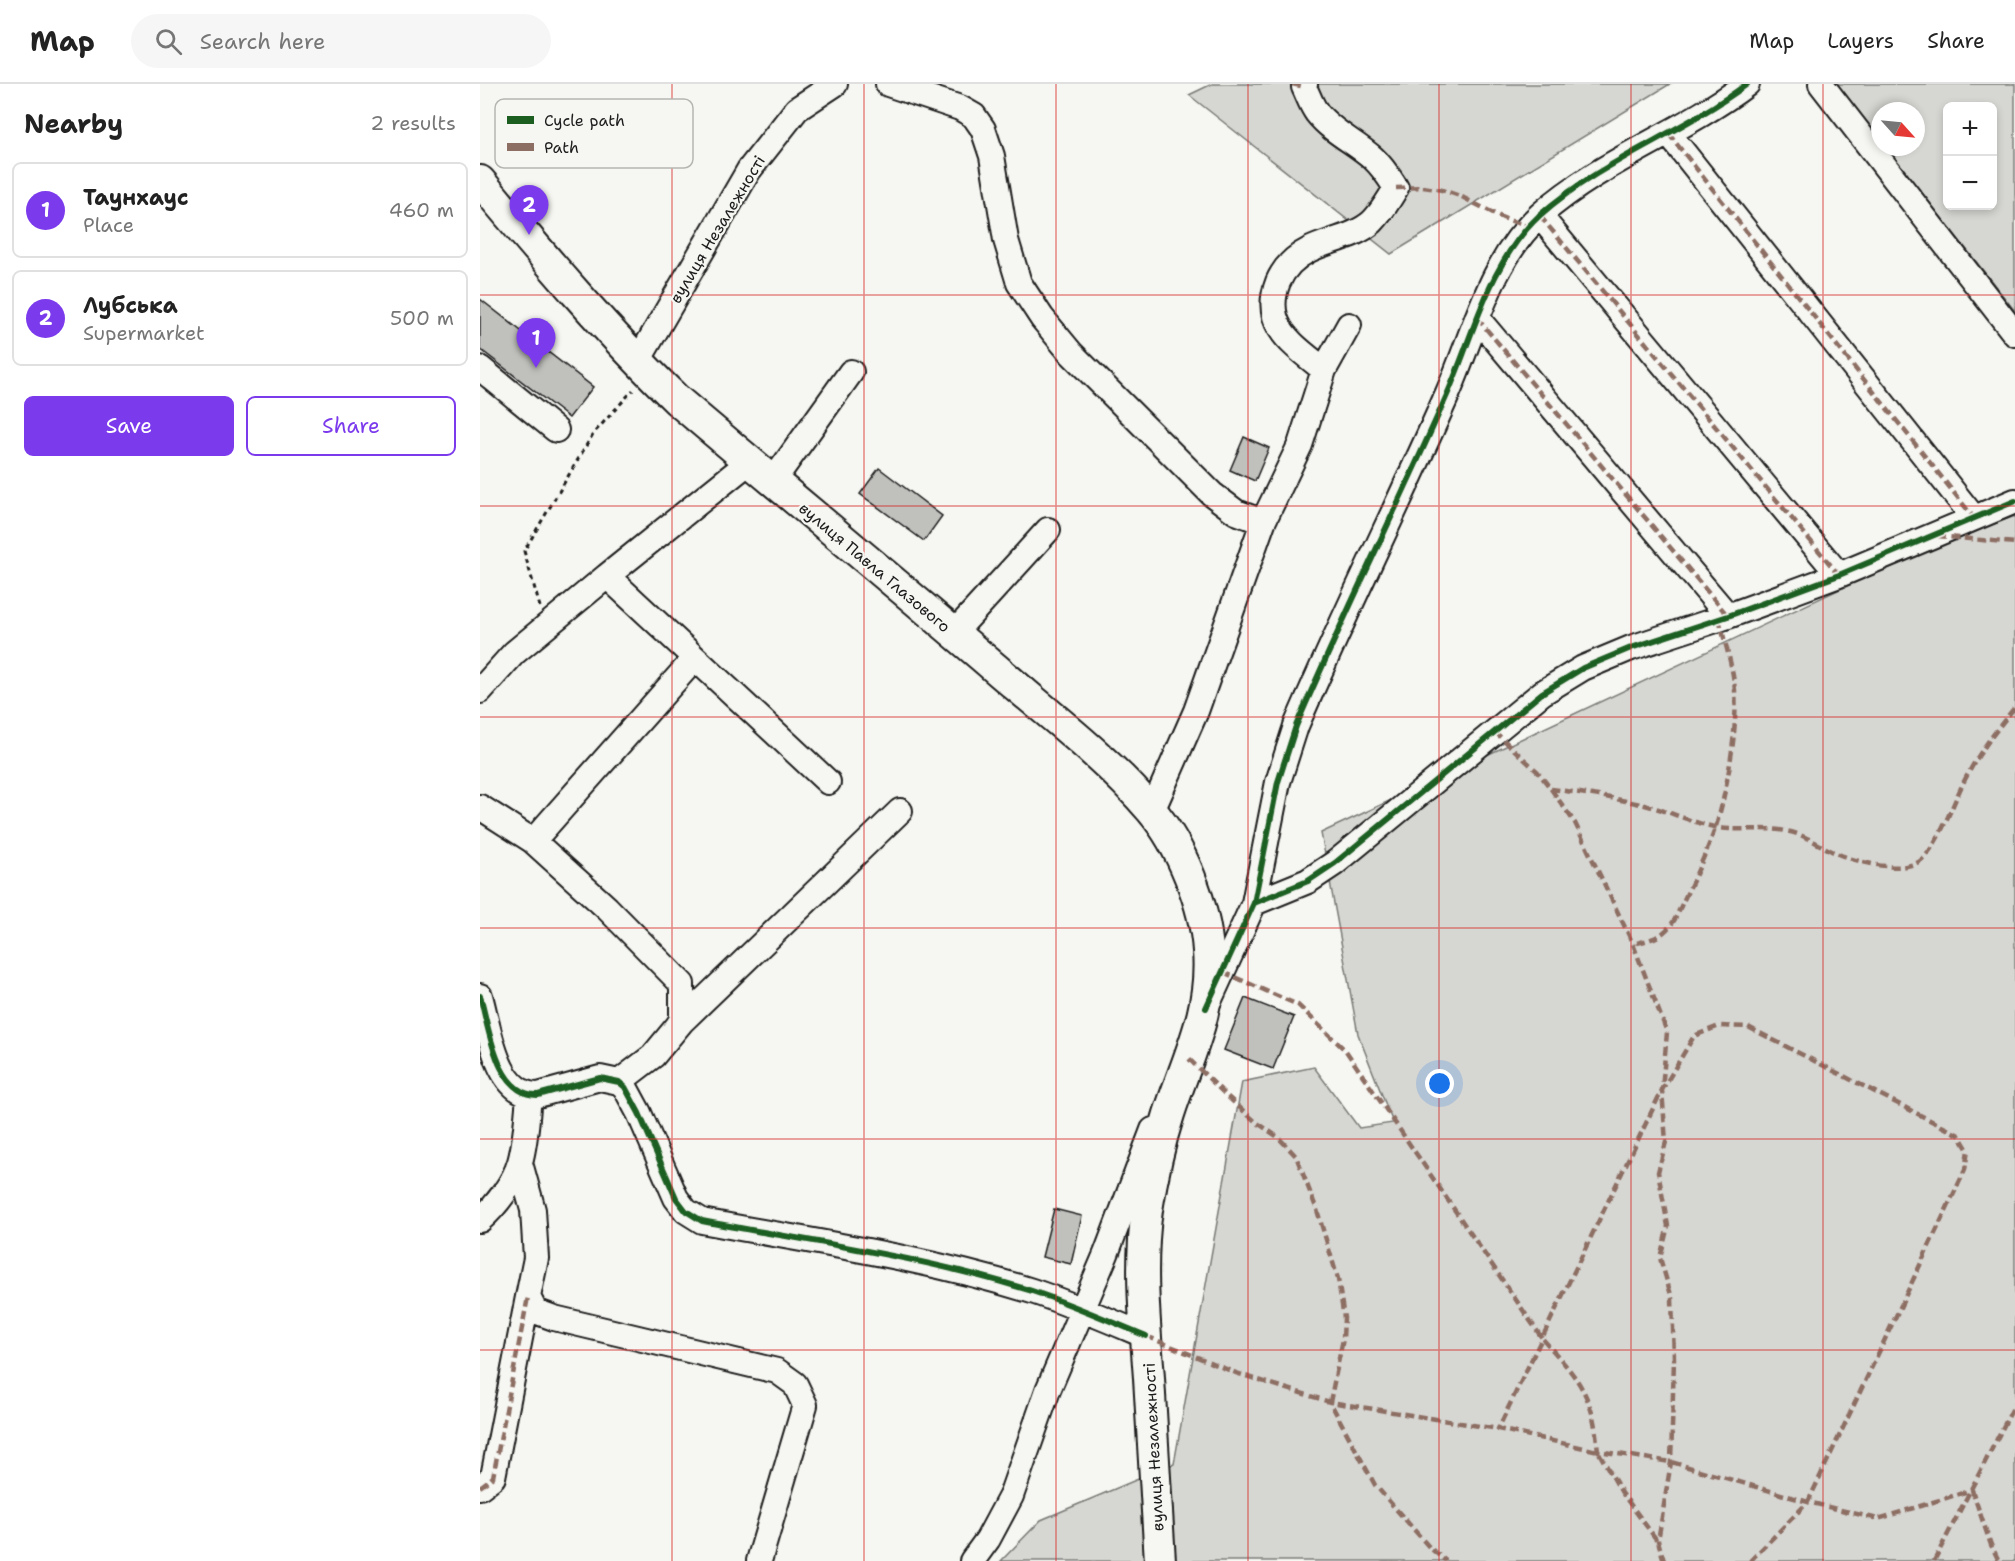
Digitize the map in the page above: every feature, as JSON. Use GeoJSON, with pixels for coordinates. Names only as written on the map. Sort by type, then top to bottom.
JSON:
{"type":"FeatureCollection","features":[{"type":"Feature","properties":{"kind":"main road","name":"вулиця Павла Глазового"},"geometry":{"type":"LineString","coordinates":[[480,181],[524,234],[643,367],[677,400],[1107,765],[1152,811],[1176,848],[1197,897],[1208,950],[1207,996]]}},
{"type":"Feature","properties":{"kind":"main road","name":"вулиця Незалежності"},"geometry":{"type":"LineString","coordinates":[[1160,1561],[1146,1336],[1145,1224],[1167,1119],[1207,996]]}},
{"type":"Feature","properties":{"kind":"street","name":"вулиця Незалежності"},"geometry":{"type":"LineString","coordinates":[[643,367],[749,170],[797,108],[835,84]]}},
{"type":"Feature","properties":{"kind":"street"},"geometry":{"type":"LineString","coordinates":[[888,84],[960,108],[974,117],[983,129],[992,156],[1006,240],[1019,283],[1042,318],[1071,353],[1212,494],[1236,512],[1263,522]]}},
{"type":"Feature","properties":{"kind":"street"},"geometry":{"type":"LineString","coordinates":[[1305,84],[1304,87],[1317,113],[1341,135],[1374,159],[1396,188],[1384,209],[1371,223],[1353,233],[1310,249],[1288,265],[1279,279],[1273,298],[1273,315],[1276,323],[1290,341],[1324,370]]}},
{"type":"Feature","properties":{"kind":"street"},"geometry":{"type":"LineString","coordinates":[[1207,996],[1254,903],[1278,782],[1296,726],[1447,395],[1496,275],[1513,245],[1540,216],[1602,170],[1726,100],[1747,84]]}},
{"type":"Feature","properties":{"kind":"street"},"geometry":{"type":"LineString","coordinates":[[1821,84],[2015,334]]}},
{"type":"Feature","properties":{"kind":"street"},"geometry":{"type":"LineString","coordinates":[[1668,134],[1974,518]]}},
{"type":"Feature","properties":{"kind":"street"},"geometry":{"type":"LineString","coordinates":[[1540,216],[1839,575]]}},
{"type":"Feature","properties":{"kind":"street"},"geometry":{"type":"LineString","coordinates":[[1477,318],[1728,616]]}},
{"type":"Feature","properties":{"kind":"street"},"geometry":{"type":"LineString","coordinates":[[1152,811],[1196,711],[1263,522],[1300,445],[1324,370],[1349,326]]}},
{"type":"Feature","properties":{"kind":"street"},"geometry":{"type":"LineString","coordinates":[[480,368],[556,430]]}},
{"type":"Feature","properties":{"kind":"street"},"geometry":{"type":"LineString","coordinates":[[772,482],[851,372]]}},
{"type":"Feature","properties":{"kind":"street"},"geometry":{"type":"LineString","coordinates":[[480,691],[514,653],[749,462]]}},
{"type":"Feature","properties":{"kind":"street"},"geometry":{"type":"LineString","coordinates":[[1254,903],[1308,880],[1335,863],[1542,693],[1575,673],[1631,648],[1728,616],[1839,575],[2015,501]]}},
{"type":"Feature","properties":{"kind":"street"},"geometry":{"type":"LineString","coordinates":[[954,633],[1048,530]]}},
{"type":"Feature","properties":{"kind":"street"},"geometry":{"type":"LineString","coordinates":[[607,576],[828,782]]}},
{"type":"Feature","properties":{"kind":"street"},"geometry":{"type":"LineString","coordinates":[[533,841],[695,658]]}},
{"type":"Feature","properties":{"kind":"street"},"geometry":{"type":"LineString","coordinates":[[480,807],[533,841],[607,908],[682,984],[682,1021],[653,1056],[620,1082]]}},
{"type":"Feature","properties":{"kind":"street"},"geometry":{"type":"LineString","coordinates":[[679,1024],[900,811]]}},
{"type":"Feature","properties":{"kind":"street"},"geometry":{"type":"LineString","coordinates":[[480,996],[500,1068],[509,1083],[529,1095],[538,1095],[600,1078],[620,1082],[639,1113],[676,1198],[686,1211],[702,1221],[895,1256],[998,1281],[1083,1309],[1146,1336]]}},
{"type":"Feature","properties":{"kind":"street"},"geometry":{"type":"LineString","coordinates":[[480,1220],[506,1189],[520,1163],[529,1095]]}},
{"type":"Feature","properties":{"kind":"street"},"geometry":{"type":"LineString","coordinates":[[972,1561],[988,1539],[1011,1496],[1048,1390],[1106,1254],[1158,1116]]}},
{"type":"Feature","properties":{"kind":"street"},"geometry":{"type":"LineString","coordinates":[[480,1487],[493,1477],[536,1258],[533,1210],[520,1163]]}},
{"type":"Feature","properties":{"kind":"street"},"geometry":{"type":"LineString","coordinates":[[528,1297],[535,1311],[554,1318],[777,1371],[795,1384],[805,1405],[759,1561]]}},
{"type":"Feature","properties":{"kind":"path"},"geometry":{"type":"LineString","coordinates":[[546,627],[524,551],[593,434],[643,367]]}},
{"type":"Feature","properties":{"kind":"shaded area"},"geometry":{"type":"Polygon","coordinates":[[[1212,84],[1670,84],[1391,254],[1189,95],[1212,84]]]}},
{"type":"Feature","properties":{"kind":"shaded area"},"geometry":{"type":"Polygon","coordinates":[[[1836,84],[2015,84],[2015,311],[1893,156],[1925,156],[1925,102],[1871,102],[1871,129],[1836,84]]]}},
{"type":"Feature","properties":{"kind":"shaded area"},"geometry":{"type":"Polygon","coordinates":[[[2015,516],[2015,1561],[1001,1561],[1041,1520],[1174,1464],[1242,1082],[1314,1067],[1359,1128],[1393,1123],[1358,1034],[1321,833],[1921,551],[2015,516]]]}},
{"type":"Feature","properties":{"kind":"building"},"geometry":{"type":"Polygon","coordinates":[[[480,299],[593,387],[569,418],[480,349],[480,299]]]}},
{"type":"Feature","properties":{"kind":"building"},"geometry":{"type":"Polygon","coordinates":[[[1244,437],[1269,448],[1255,481],[1230,470],[1244,437]]]}},
{"type":"Feature","properties":{"kind":"building"},"geometry":{"type":"Polygon","coordinates":[[[879,468],[942,516],[924,541],[860,494],[879,468]]]}},
{"type":"Feature","properties":{"kind":"building"},"geometry":{"type":"Polygon","coordinates":[[[1245,998],[1294,1017],[1273,1069],[1224,1050],[1245,998]]]}},
{"type":"Feature","properties":{"kind":"building"},"geometry":{"type":"Polygon","coordinates":[[[1054,1209],[1082,1216],[1071,1264],[1042,1257],[1054,1209]]]}},
{"type":"Feature","properties":{"kind":"marked path"},"geometry":{"type":"LineString","coordinates":[[1292,84],[1304,87]]}},
{"type":"Feature","properties":{"kind":"marked path"},"geometry":{"type":"LineString","coordinates":[[1668,133],[1974,518]]}},
{"type":"Feature","properties":{"kind":"marked path"},"geometry":{"type":"LineString","coordinates":[[1396,188],[1423,187],[1442,190],[1460,196],[1503,218],[1530,227]]}},
{"type":"Feature","properties":{"kind":"marked path"},"geometry":{"type":"LineString","coordinates":[[1540,216],[1839,575]]}},
{"type":"Feature","properties":{"kind":"marked path"},"geometry":{"type":"LineString","coordinates":[[1477,318],[1728,616]]}},
{"type":"Feature","properties":{"kind":"marked path"},"geometry":{"type":"LineString","coordinates":[[1937,536],[2015,543]]}},
{"type":"Feature","properties":{"kind":"marked path"},"geometry":{"type":"LineString","coordinates":[[1664,1561],[1658,1541],[1671,1462],[1674,1359],[1672,1298],[1660,1258],[1668,1226],[1658,1172],[1666,1142],[1662,1090],[1667,1032],[1633,944],[1657,936],[1667,930],[1675,919],[1707,850],[1720,812],[1731,759],[1735,722],[1735,691],[1719,619]]}},
{"type":"Feature","properties":{"kind":"marked path"},"geometry":{"type":"LineString","coordinates":[[1494,731],[1538,772],[1551,789],[1645,805],[1725,829],[1768,829],[1789,832],[1855,860],[1891,867],[1912,865],[1920,861],[1934,845],[1973,765],[2015,707]]}},
{"type":"Feature","properties":{"kind":"marked path"},"geometry":{"type":"LineString","coordinates":[[1551,789],[1575,823],[1633,944]]}},
{"type":"Feature","properties":{"kind":"marked path"},"geometry":{"type":"LineString","coordinates":[[1223,972],[1298,1005],[1346,1051],[1542,1338],[1498,1429],[1598,1451],[1622,1493],[1659,1543]]}},
{"type":"Feature","properties":{"kind":"marked path"},"geometry":{"type":"LineString","coordinates":[[1750,1561],[1808,1502],[1965,1170],[1968,1150],[1959,1135],[1748,1027],[1719,1026],[1694,1036],[1662,1090],[1542,1338],[1568,1369],[1585,1395],[1593,1415],[1598,1451],[1671,1462],[1808,1502],[1878,1519],[1972,1490],[1999,1561]]}},
{"type":"Feature","properties":{"kind":"marked path"},"geometry":{"type":"LineString","coordinates":[[1189,1059],[1229,1098],[1256,1122],[1278,1137],[1296,1156],[1317,1210],[1338,1279],[1344,1318],[1343,1339],[1330,1402],[1375,1485],[1430,1548],[1446,1561]]}},
{"type":"Feature","properties":{"kind":"marked path"},"geometry":{"type":"LineString","coordinates":[[480,1487],[493,1477],[528,1297]]}},
{"type":"Feature","properties":{"kind":"marked path"},"geometry":{"type":"LineString","coordinates":[[1146,1336],[1236,1373],[1330,1402],[1498,1429]]}},
{"type":"Feature","properties":{"kind":"marked path"},"geometry":{"type":"LineString","coordinates":[[1934,1561],[2015,1404]]}},
{"type":"Feature","properties":{"kind":"cycle path"},"geometry":{"type":"LineString","coordinates":[[1206,1008],[1254,903],[1278,782],[1296,726],[1447,395],[1484,300],[1508,254],[1522,234],[1540,215],[1589,178],[1696,117],[1747,84]]}},
{"type":"Feature","properties":{"kind":"cycle path"},"geometry":{"type":"LineString","coordinates":[[1254,903],[1308,881],[1335,863],[1542,693],[1583,668],[1631,648],[1728,616],[1839,575],[2015,501]]}},
{"type":"Feature","properties":{"kind":"cycle path"},"geometry":{"type":"LineString","coordinates":[[480,996],[497,1058],[512,1084],[524,1092],[538,1095],[600,1078],[619,1082],[625,1087],[639,1113],[676,1198],[686,1211],[702,1221],[909,1259],[991,1279],[1061,1301],[1146,1336]]}},
{"type":"Feature","properties":{"kind":"place","name":"Лубська"},"geometry":{"type":"Point","coordinates":[529,235]}},
{"type":"Feature","properties":{"kind":"place","name":"Таунхаус"},"geometry":{"type":"Point","coordinates":[536,368]}}]}
